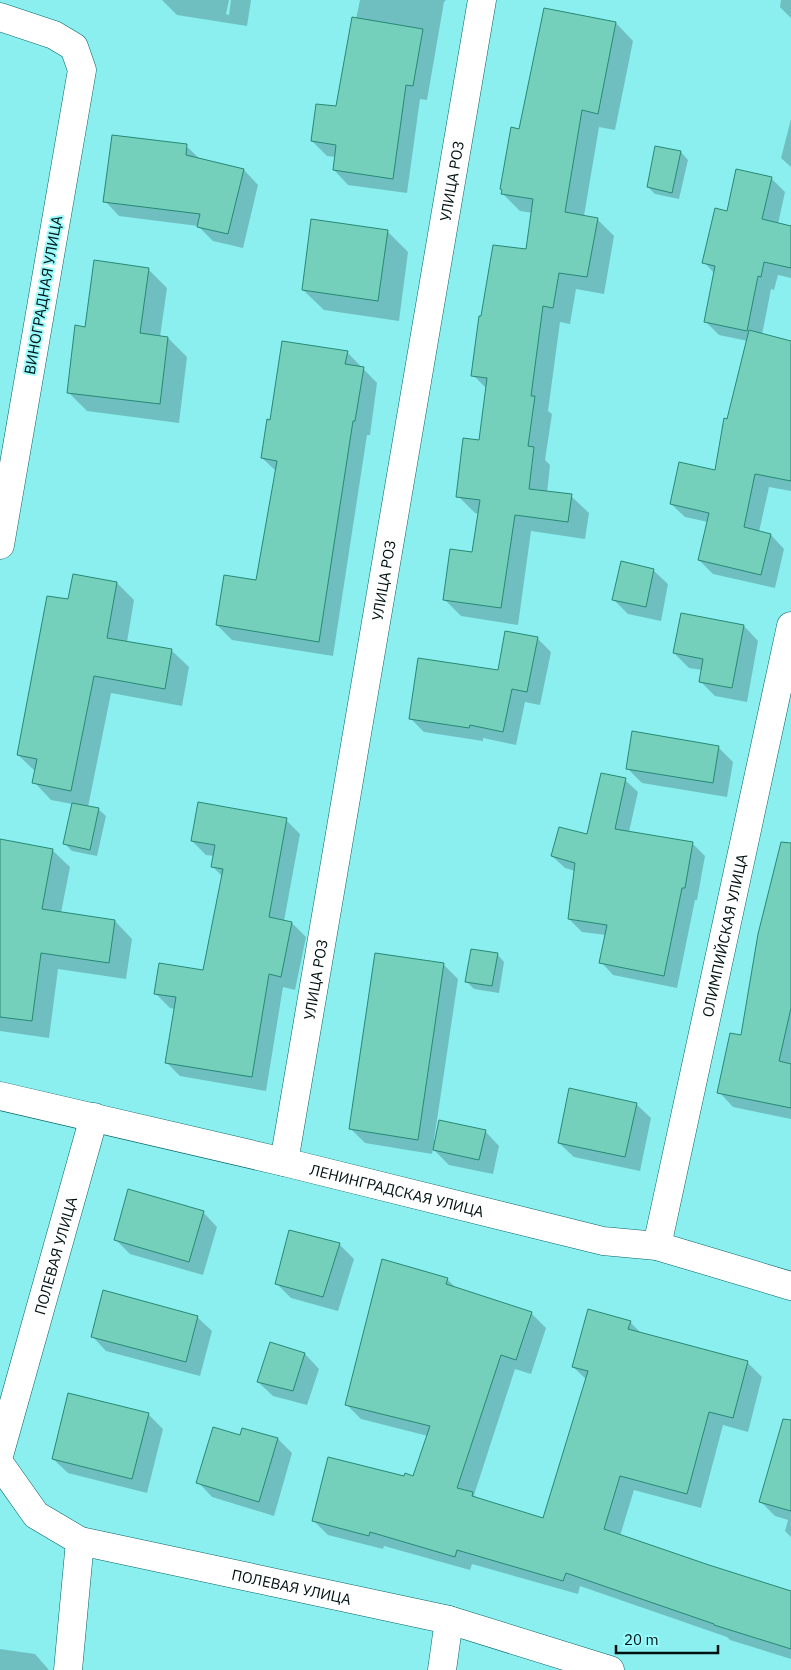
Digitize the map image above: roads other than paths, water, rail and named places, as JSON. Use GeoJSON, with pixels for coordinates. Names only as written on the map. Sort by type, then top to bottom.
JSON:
{"type":"FeatureCollection","features":[{"type":"Feature","properties":{"kind":"street","name":"УЛИЦА РОЗ"},"geometry":{"type":"LineString","coordinates":[[284,1162],[482,0]]}},
{"type":"Feature","properties":{"kind":"street","name":"ВИНОГРАДНАЯ УЛИЦА"},"geometry":{"type":"LineString","coordinates":[[0,16],[54,35],[74,47],[82,70],[0,544]]}},
{"type":"Feature","properties":{"kind":"street","name":"ОЛИМПИЙСКАЯ УЛИЦА"},"geometry":{"type":"LineString","coordinates":[[657,1246],[791,626]]}},
{"type":"Feature","properties":{"kind":"street","name":"ЛЕНИНГРАДСКАЯ УЛИЦА"},"geometry":{"type":"LineString","coordinates":[[0,1096],[284,1162],[603,1241],[657,1246],[791,1286]]}},
{"type":"Feature","properties":{"kind":"street","name":"ПОЛЕВАЯ УЛИЦА"},"geometry":{"type":"LineString","coordinates":[[0,1452],[94,1117]]}},
{"type":"Feature","properties":{"kind":"street","name":"ПОЛЕВАЯ УЛИЦА"},"geometry":{"type":"LineString","coordinates":[[0,1464],[36,1515],[80,1541],[449,1620],[610,1670]]}},
{"type":"Feature","properties":{"kind":"street"},"geometry":{"type":"LineString","coordinates":[[68,1670],[80,1541]]}},
{"type":"Feature","properties":{"kind":"street"},"geometry":{"type":"LineString","coordinates":[[442,1670],[449,1620]]}}]}
